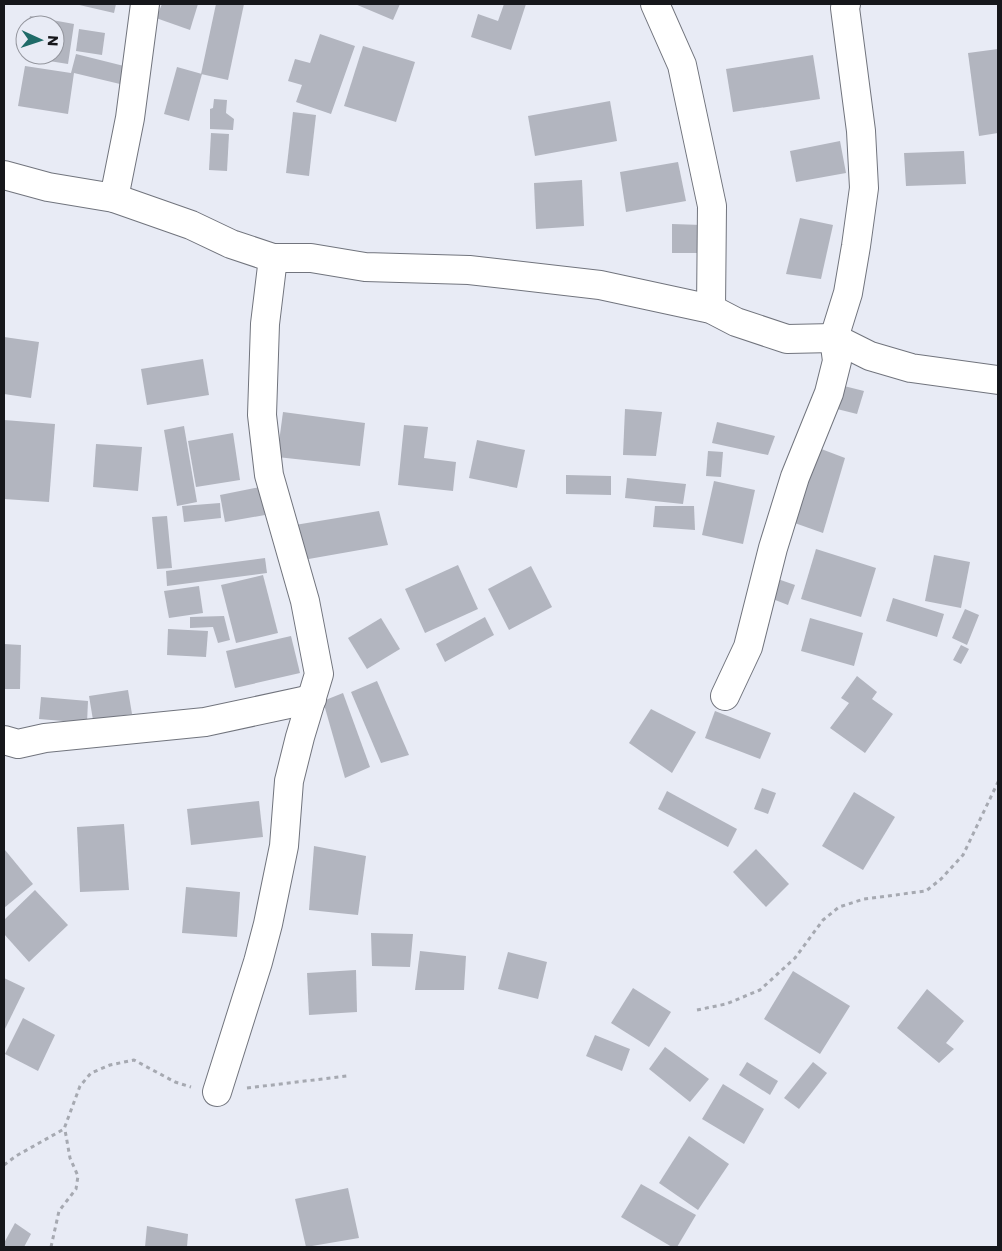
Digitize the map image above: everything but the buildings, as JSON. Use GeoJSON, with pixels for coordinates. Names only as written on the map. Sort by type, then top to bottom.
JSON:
{"type":"FeatureCollection","features":[{"type":"Feature","properties":{"kind":"street"},"geometry":{"type":"LineString","coordinates":[[114,198],[130,118],[145,4]]}},
{"type":"Feature","properties":{"kind":"street"},"geometry":{"type":"LineString","coordinates":[[655,4],[682,65],[712,206],[711,309]]}},
{"type":"Feature","properties":{"kind":"street"},"geometry":{"type":"LineString","coordinates":[[725,696],[748,647],[773,548],[792,486],[829,393],[836,361],[834,338],[848,293],[864,188],[861,132],[846,4]]}},
{"type":"Feature","properties":{"kind":"street"},"geometry":{"type":"LineString","coordinates":[[4,175],[48,187],[114,198],[191,225],[231,244],[273,258],[311,258],[365,267],[469,270],[590,284],[711,309],[736,322],[787,339],[834,338],[870,356],[911,368],[998,380]]}},
{"type":"Feature","properties":{"kind":"street"},"geometry":{"type":"LineString","coordinates":[[217,1092],[264,939],[284,846],[289,781],[319,674],[304,601],[269,475],[262,415],[265,324],[273,258]]}},
{"type":"Feature","properties":{"kind":"street"},"geometry":{"type":"LineString","coordinates":[[4,740],[18,744],[45,738],[205,722],[312,699]]}},
{"type":"Feature","properties":{"kind":"path"},"geometry":{"type":"LineString","coordinates":[[697,1010],[726,1004],[760,990],[795,958],[823,920],[839,907],[864,899],[926,891],[941,879],[963,855],[998,782]]}},
{"type":"Feature","properties":{"kind":"path"},"geometry":{"type":"LineString","coordinates":[[51,1247],[58,1211],[76,1189],[78,1176],[70,1158],[64,1129],[80,1086],[92,1073],[110,1065],[134,1060],[175,1082],[199,1090],[217,1092],[347,1076]]}},
{"type":"Feature","properties":{"kind":"path"},"geometry":{"type":"LineString","coordinates":[[4,1166],[16,1156],[64,1129]]}}]}
